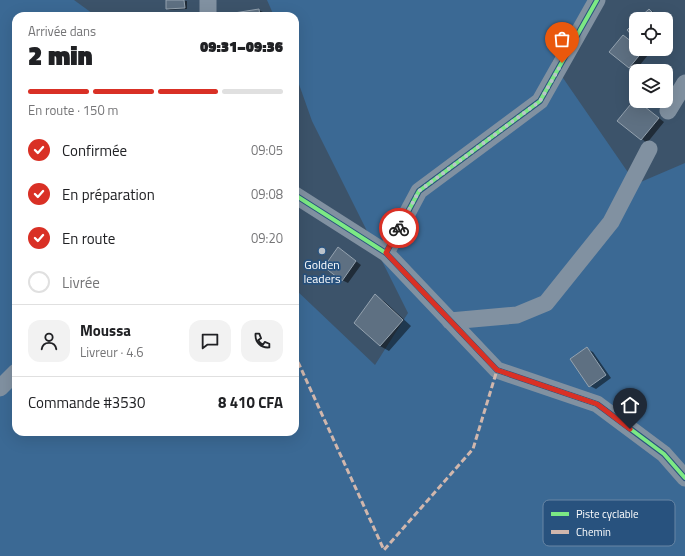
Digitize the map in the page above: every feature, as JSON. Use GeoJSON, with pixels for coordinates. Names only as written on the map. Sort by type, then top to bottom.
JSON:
{"type":"FeatureCollection","features":[{"type":"Feature","properties":{"kind":"street"},"geometry":{"type":"LineString","coordinates":[[208,0],[208,12]]}},
{"type":"Feature","properties":{"kind":"street"},"geometry":{"type":"LineString","coordinates":[[386,253],[419,191],[540,101],[597,0]]}},
{"type":"Feature","properties":{"kind":"street"},"geometry":{"type":"LineString","coordinates":[[668,111],[685,83]]}},
{"type":"Feature","properties":{"kind":"street"},"geometry":{"type":"LineString","coordinates":[[450,321],[517,315],[546,303],[611,222],[649,149]]}},
{"type":"Feature","properties":{"kind":"street"},"geometry":{"type":"LineString","coordinates":[[299,198],[386,253],[497,370],[597,404],[664,454],[685,478]]}},
{"type":"Feature","properties":{"kind":"street"},"geometry":{"type":"LineString","coordinates":[[0,388],[12,376]]}},
{"type":"Feature","properties":{"kind":"shaded area"},"geometry":{"type":"Polygon","coordinates":[[[0,0],[74,0],[90,12],[12,12],[12,436],[299,436],[299,293],[375,365],[408,313],[312,121],[299,84],[299,12],[272,12],[267,0],[588,0],[552,62],[636,184],[685,163],[685,556],[0,556],[0,0]]]}},
{"type":"Feature","properties":{"kind":"building"},"geometry":{"type":"Polygon","coordinates":[[[166,0],[184,0],[185,8],[166,9],[166,0]]]}},
{"type":"Feature","properties":{"kind":"building"},"geometry":{"type":"Polygon","coordinates":[[[259,9],[259,12],[240,12],[259,9]]]}},
{"type":"Feature","properties":{"kind":"building"},"geometry":{"type":"Polygon","coordinates":[[[623,35],[629,40],[629,56],[639,56],[632,64],[629,64],[629,68],[609,52],[623,35]]]}},
{"type":"Feature","properties":{"kind":"building"},"geometry":{"type":"Polygon","coordinates":[[[629,106],[629,108],[646,108],[659,118],[641,140],[617,121],[629,106]]]}},
{"type":"Feature","properties":{"kind":"building"},"geometry":{"type":"Polygon","coordinates":[[[338,247],[356,261],[342,281],[324,267],[338,247]]]}},
{"type":"Feature","properties":{"kind":"building"},"geometry":{"type":"Polygon","coordinates":[[[375,294],[403,320],[380,346],[354,323],[375,294]]]}},
{"type":"Feature","properties":{"kind":"building"},"geometry":{"type":"Polygon","coordinates":[[[587,347],[606,375],[589,387],[570,359],[587,347]]]}},
{"type":"Feature","properties":{"kind":"marked path"},"geometry":{"type":"LineString","coordinates":[[299,364],[384,550],[473,449],[497,370]]}},
{"type":"Feature","properties":{"kind":"cycle path"},"geometry":{"type":"LineString","coordinates":[[386,253],[419,191],[540,101],[597,0]]}},
{"type":"Feature","properties":{"kind":"cycle path"},"geometry":{"type":"LineString","coordinates":[[299,198],[386,253],[497,370],[597,404],[664,454],[685,478]]}},
{"type":"Feature","properties":{"kind":"way so far"},"geometry":{"type":"LineString","coordinates":[[399,228],[419,191],[540,101],[562,63]]}},
{"type":"Feature","properties":{"kind":"place","name":"Golden leaders"},"geometry":{"type":"Point","coordinates":[322,251]}},
{"type":"Feature","properties":{"kind":"route"},"geometry":{"type":"LineString","coordinates":[[399,228],[386,253],[497,370],[597,404],[630,429]]}}]}
